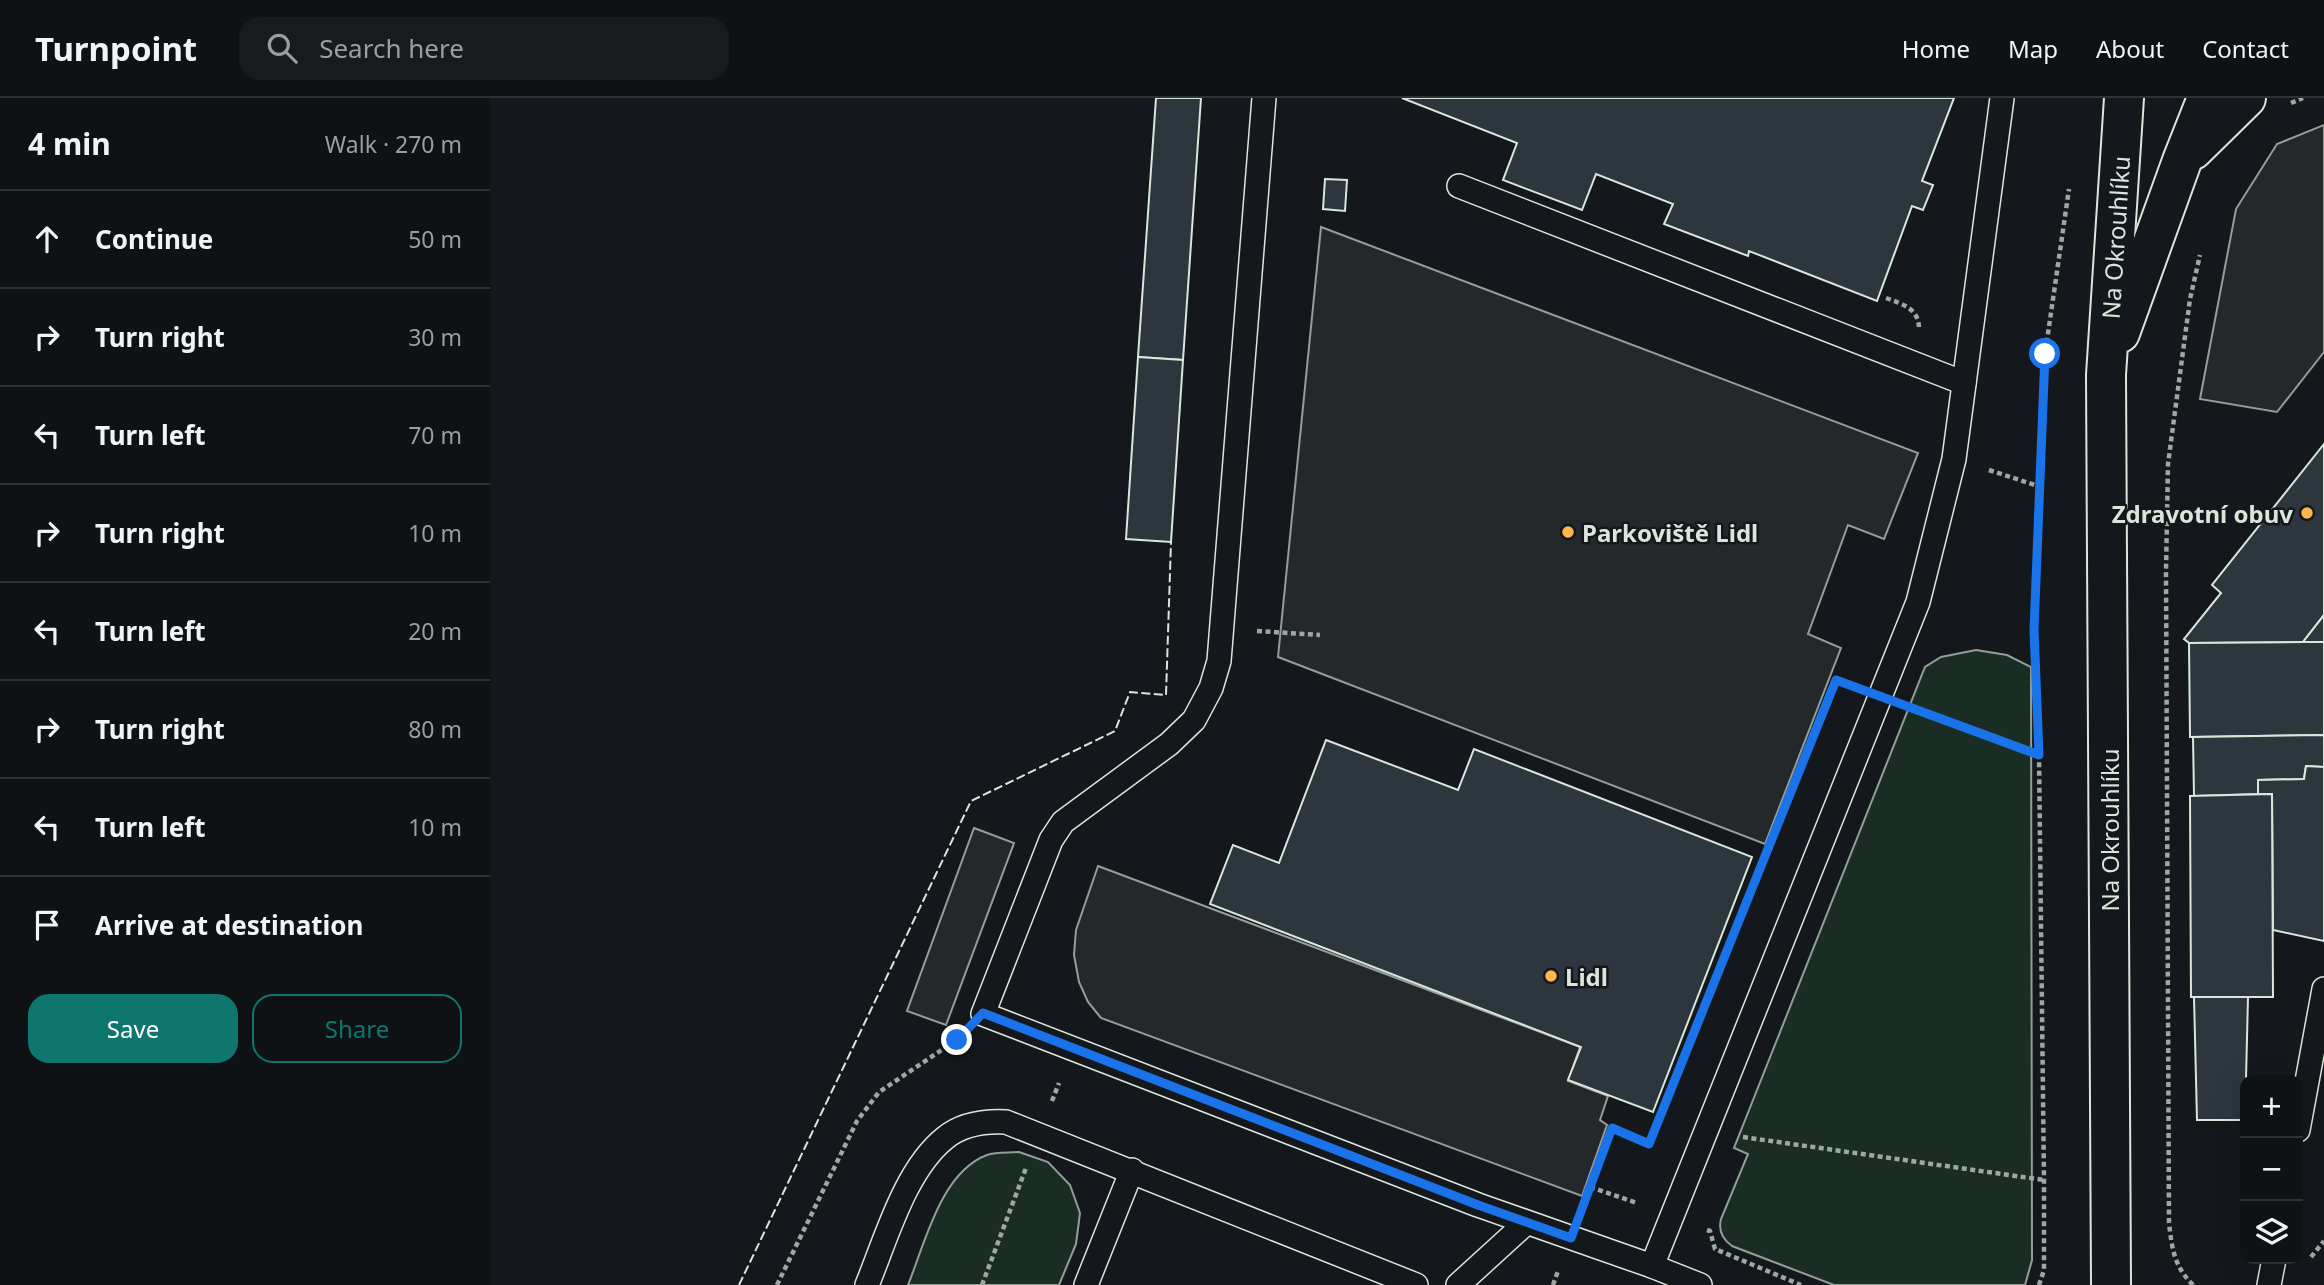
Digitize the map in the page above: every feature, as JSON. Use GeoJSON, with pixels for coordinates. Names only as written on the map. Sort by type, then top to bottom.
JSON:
{"type":"FeatureCollection","features":[{"type":"Feature","properties":{"kind":"street","name":"Na Okrouhlíku"},"geometry":{"type":"LineString","coordinates":[[2111,1285],[2106,375],[2124,98]]}},
{"type":"Feature","properties":{"kind":"street","name":"Na Okrouhlíku"},"geometry":{"type":"LineString","coordinates":[[2117,180],[2145,98]]}},
{"type":"Feature","properties":{"kind":"street","name":"Na Okrouhlíku"},"geometry":{"type":"LineString","coordinates":[[2106,375],[2207,98]]}},
{"type":"Feature","properties":{"kind":"street","name":"Na Okrouhlíku"},"geometry":{"type":"LineString","coordinates":[[2182,161],[2264,103]]}},
{"type":"Feature","properties":{"kind":"lane"},"geometry":{"type":"LineString","coordinates":[[1264,98],[1219,661],[1211,688],[1194,720],[1169,744],[1063,822],[1051,840],[983,1013],[1526,1223],[1700,1285]]}},
{"type":"Feature","properties":{"kind":"lane"},"geometry":{"type":"LineString","coordinates":[[1652,1266],[1919,603],[1954,459],[2001,98]]}},
{"type":"Feature","properties":{"kind":"lane"},"geometry":{"type":"LineString","coordinates":[[1459,186],[1964,383]]}},
{"type":"Feature","properties":{"kind":"lane"},"geometry":{"type":"LineString","coordinates":[[2303,1103],[2324,989]]}},
{"type":"Feature","properties":{"kind":"lane"},"geometry":{"type":"LineString","coordinates":[[867,1285],[904,1195],[922,1164],[945,1138],[984,1121],[1006,1122],[1416,1285]]}},
{"type":"Feature","properties":{"kind":"lane"},"geometry":{"type":"LineString","coordinates":[[1086,1285],[1132,1170]]}},
{"type":"Feature","properties":{"kind":"lane"},"geometry":{"type":"LineString","coordinates":[[1458,1285],[1526,1223]]}},
{"type":"Feature","properties":{"kind":"lane"},"geometry":{"type":"LineString","coordinates":[[2269,1285],[2273,1264]]}},
{"type":"Feature","properties":{"kind":"path"},"geometry":{"type":"LineString","coordinates":[[2264,103],[2303,98]]}},
{"type":"Feature","properties":{"kind":"path"},"geometry":{"type":"LineString","coordinates":[[2039,1285],[2044,1270],[2044,1180],[2039,755],[2034,630],[2045,354],[2071,180]]}},
{"type":"Feature","properties":{"kind":"path"},"geometry":{"type":"LineString","coordinates":[[2193,1285],[2178,1266],[2172,1252],[2169,1223],[2166,571],[2168,464],[2190,299],[2200,252]]}},
{"type":"Feature","properties":{"kind":"path"},"geometry":{"type":"LineString","coordinates":[[1221,629],[1320,635]]}},
{"type":"Feature","properties":{"kind":"path"},"geometry":{"type":"LineString","coordinates":[[1571,1238],[1612,1128],[1649,1144],[1836,680],[2039,755]]}},
{"type":"Feature","properties":{"kind":"path"},"geometry":{"type":"LineString","coordinates":[[777,1285],[857,1121],[879,1092],[957,1040],[983,1013]]}},
{"type":"Feature","properties":{"kind":"path"},"geometry":{"type":"LineString","coordinates":[[1706,1132],[2044,1180]]}},
{"type":"Feature","properties":{"kind":"path"},"geometry":{"type":"LineString","coordinates":[[982,1285],[1027,1167]]}},
{"type":"Feature","properties":{"kind":"green space"},"geometry":{"type":"Polygon","coordinates":[[[1976,650],[2007,655],[2031,667],[2032,1260],[2025,1285],[1834,1285],[1732,1246],[1723,1238],[1721,1219],[1748,1154],[1734,1148],[1925,667],[1941,657],[1976,650]]]}},
{"type":"Feature","properties":{"kind":"green space"},"geometry":{"type":"Polygon","coordinates":[[[1019,1152],[1048,1162],[1070,1185],[1080,1213],[1076,1244],[1059,1285],[908,1285],[928,1230],[946,1193],[958,1177],[971,1164],[987,1155],[1019,1152]]]}},
{"type":"Feature","properties":{"kind":"shaded area"},"geometry":{"type":"Polygon","coordinates":[[[2324,125],[2324,352],[2277,412],[2200,399],[2236,209],[2277,144],[2324,125]]]}},
{"type":"Feature","properties":{"kind":"shaded area","name":"Parkoviště Lidl"},"geometry":{"type":"Polygon","coordinates":[[[1321,227],[1918,453],[1884,539],[1848,525],[1808,634],[1841,648],[1765,844],[1278,657],[1321,227]]]}},
{"type":"Feature","properties":{"kind":"shaded area"},"geometry":{"type":"Polygon","coordinates":[[[974,828],[1014,843],[946,1025],[907,1011],[974,828]]]}},
{"type":"Feature","properties":{"kind":"shaded area"},"geometry":{"type":"Polygon","coordinates":[[[1098,866],[1580,1047],[1568,1081],[1608,1096],[1600,1120],[1607,1125],[1582,1196],[1101,1018],[1088,1002],[1079,982],[1074,955],[1076,930],[1098,866]]]}},
{"type":"Feature","properties":{"kind":"building"},"geometry":{"type":"Polygon","coordinates":[[[1156,98],[1201,98],[1183,360],[1138,357],[1156,98]]]}},
{"type":"Feature","properties":{"kind":"building"},"geometry":{"type":"Polygon","coordinates":[[[1402,98],[1954,98],[1922,181],[1933,185],[1923,210],[1912,206],[1877,301],[1749,251],[1748,256],[1664,224],[1673,204],[1596,174],[1582,210],[1503,180],[1517,143],[1402,98]]]}},
{"type":"Feature","properties":{"kind":"building"},"geometry":{"type":"Polygon","coordinates":[[[1325,179],[1347,180],[1345,211],[1323,209],[1325,179]]]}},
{"type":"Feature","properties":{"kind":"building"},"geometry":{"type":"Polygon","coordinates":[[[1138,357],[1183,360],[1171,542],[1126,539],[1138,357]]]}},
{"type":"Feature","properties":{"kind":"building"},"geometry":{"type":"Polygon","coordinates":[[[2324,444],[2324,615],[2303,642],[2189,643],[2184,639],[2221,593],[2212,585],[2324,444]]]}},
{"type":"Feature","properties":{"kind":"building"},"geometry":{"type":"Polygon","coordinates":[[[2324,615],[2324,642],[2303,642],[2324,615]]]}},
{"type":"Feature","properties":{"kind":"building"},"geometry":{"type":"Polygon","coordinates":[[[2324,642],[2324,735],[2190,737],[2189,643],[2324,642]]]}},
{"type":"Feature","properties":{"kind":"building"},"geometry":{"type":"Polygon","coordinates":[[[2324,735],[2324,767],[2306,766],[2304,779],[2258,780],[2258,794],[2194,796],[2193,737],[2324,735]]]}},
{"type":"Feature","properties":{"kind":"building","name":"Lidl"},"geometry":{"type":"Polygon","coordinates":[[[1326,740],[1458,790],[1474,749],[1752,857],[1653,1112],[1568,1080],[1581,1047],[1210,904],[1233,845],[1279,863],[1326,740]]]}},
{"type":"Feature","properties":{"kind":"building"},"geometry":{"type":"Polygon","coordinates":[[[2306,766],[2324,767],[2324,941],[2273,930],[2272,794],[2258,794],[2258,780],[2304,779],[2306,766]]]}},
{"type":"Feature","properties":{"kind":"building"},"geometry":{"type":"Polygon","coordinates":[[[2272,794],[2273,997],[2191,997],[2190,796],[2272,794]]]}},
{"type":"Feature","properties":{"kind":"building"},"geometry":{"type":"Polygon","coordinates":[[[2194,997],[2248,997],[2246,1075],[2240,1075],[2240,1120],[2197,1120],[2194,997]]]}},
{"type":"Feature","properties":{"kind":"fence"},"geometry":{"type":"LineString","coordinates":[[739,1285],[971,801],[1115,731],[1130,692],[1166,695],[1171,542]]}},
{"type":"Feature","properties":{"kind":"place","name":"Zdravotní obuv"},"geometry":{"type":"Point","coordinates":[2307,513]}},
{"type":"Feature","properties":{"kind":"place","name":"Parkoviště Lidl"},"geometry":{"type":"Point","coordinates":[1568,532]}},
{"type":"Feature","properties":{"kind":"place","name":"Lidl"},"geometry":{"type":"Point","coordinates":[1551,976]}},
{"type":"Feature","properties":{"kind":"route"},"geometry":{"type":"LineString","coordinates":[[957,1040],[983,1013],[1478,1205],[1571,1238],[1612,1128],[1649,1144],[1836,680],[2039,755],[2034,630],[2045,354]]}}]}
